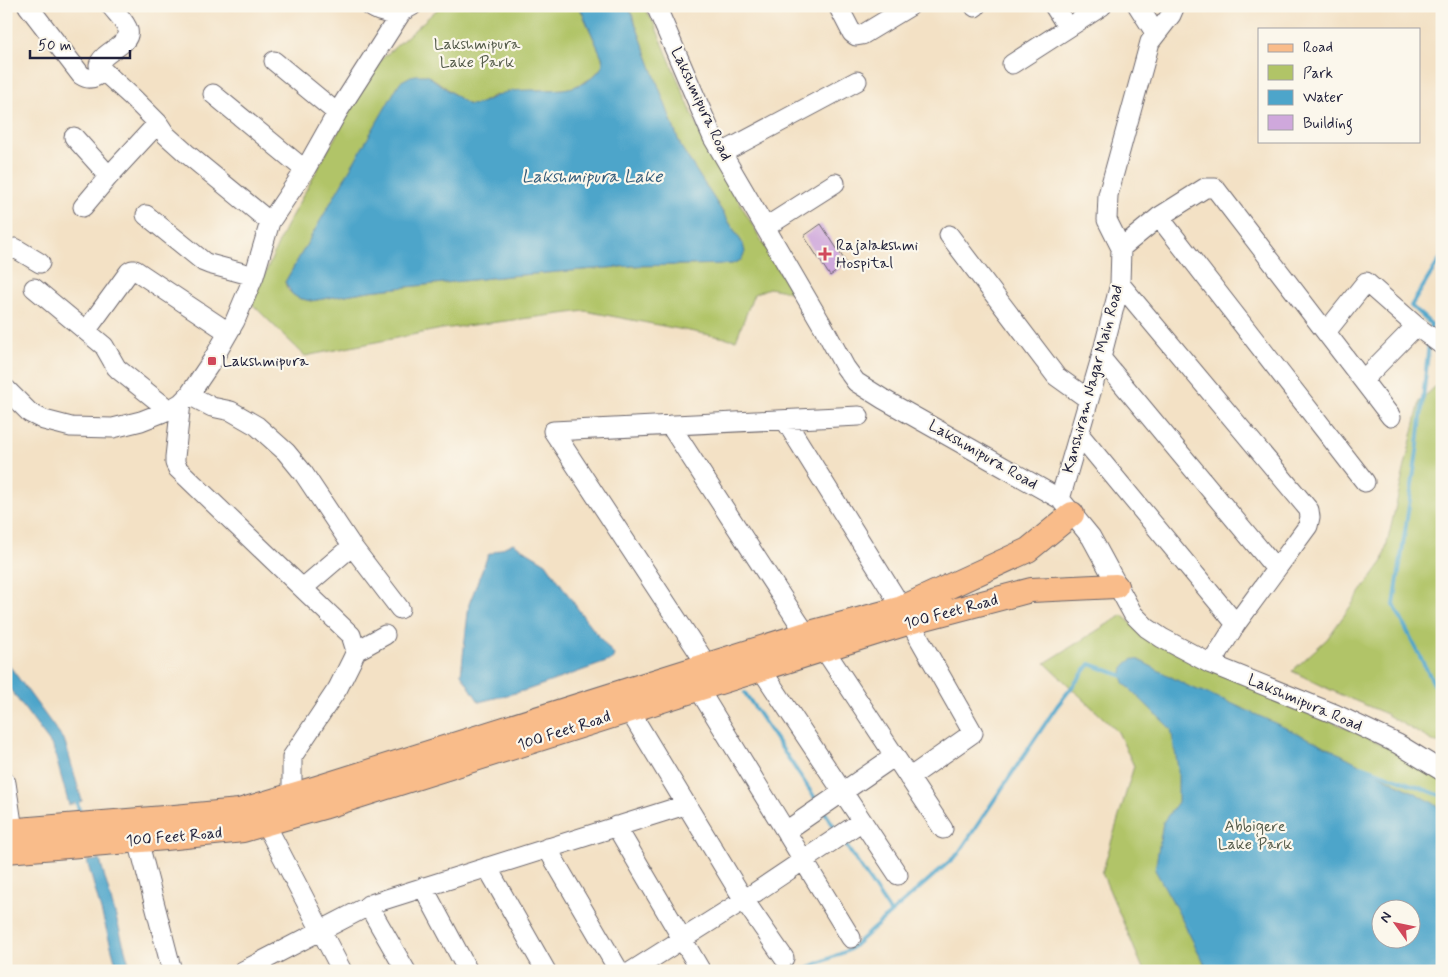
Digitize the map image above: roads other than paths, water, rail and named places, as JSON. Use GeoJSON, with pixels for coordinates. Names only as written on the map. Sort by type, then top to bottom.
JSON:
{"type":"FeatureCollection","features":[{"type":"Feature","properties":{"kind":"main road","name":"100 Feet Road"},"geometry":{"type":"LineString","coordinates":[[906,615],[1028,550],[1066,507]]}},
{"type":"Feature","properties":{"kind":"main road","name":"100 Feet Road"},"geometry":{"type":"LineString","coordinates":[[137,830],[239,811],[707,665],[815,641],[906,615],[1031,590],[1116,586]]}},
{"type":"Feature","properties":{"kind":"main road","name":"100 Feet Road"},"geometry":{"type":"LineString","coordinates":[[9,837],[69,836],[137,830],[242,830],[332,804],[760,669],[815,641]]}},
{"type":"Feature","properties":{"kind":"street"},"geometry":{"type":"LineString","coordinates":[[28,6],[81,75],[85,78],[93,78],[103,72]]}},
{"type":"Feature","properties":{"kind":"street"},"geometry":{"type":"LineString","coordinates":[[370,6],[383,13],[406,9]]}},
{"type":"Feature","properties":{"kind":"street","name":"Lakshmipura Road"},"geometry":{"type":"LineString","coordinates":[[656,6],[713,138],[845,367],[856,382],[1066,507],[1091,537],[1116,586],[1133,614],[1147,628],[1162,638],[1211,664],[1335,714],[1398,744],[1442,771]]}},
{"type":"Feature","properties":{"kind":"street"},"geometry":{"type":"LineString","coordinates":[[838,6],[852,34],[856,36],[862,35],[910,6]]}},
{"type":"Feature","properties":{"kind":"street"},"geometry":{"type":"LineString","coordinates":[[1054,6],[1068,28]]}},
{"type":"Feature","properties":{"kind":"street"},"geometry":{"type":"LineString","coordinates":[[1012,64],[1102,6]]}},
{"type":"Feature","properties":{"kind":"street"},"geometry":{"type":"LineString","coordinates":[[1138,6],[1156,34]]}},
{"type":"Feature","properties":{"kind":"street","name":"Kanshiram Nagar Main Road"},"geometry":{"type":"LineString","coordinates":[[1066,507],[1079,434],[1120,284],[1121,248],[1106,220],[1108,195],[1146,53],[1150,42],[1171,15],[1175,6]]}},
{"type":"Feature","properties":{"kind":"street"},"geometry":{"type":"LineString","coordinates":[[6,389],[30,414],[71,427],[113,428],[141,422],[180,403],[212,361],[235,321],[254,276],[270,222],[305,170],[338,113],[406,9]]}},
{"type":"Feature","properties":{"kind":"street"},"geometry":{"type":"LineString","coordinates":[[121,10],[128,28],[128,35],[125,41],[101,59],[99,65],[103,72],[132,97],[166,135],[186,153],[270,222]]}},
{"type":"Feature","properties":{"kind":"street"},"geometry":{"type":"LineString","coordinates":[[274,61],[338,113]]}},
{"type":"Feature","properties":{"kind":"street"},"geometry":{"type":"LineString","coordinates":[[722,153],[857,81]]}},
{"type":"Feature","properties":{"kind":"street"},"geometry":{"type":"LineString","coordinates":[[213,94],[305,170]]}},
{"type":"Feature","properties":{"kind":"street"},"geometry":{"type":"LineString","coordinates":[[83,207],[158,124]]}},
{"type":"Feature","properties":{"kind":"street"},"geometry":{"type":"LineString","coordinates":[[74,137],[109,176]]}},
{"type":"Feature","properties":{"kind":"street"},"geometry":{"type":"LineString","coordinates":[[766,227],[835,183]]}},
{"type":"Feature","properties":{"kind":"street"},"geometry":{"type":"LineString","coordinates":[[1121,248],[1159,217],[1205,188],[1215,188],[1391,417]]}},
{"type":"Feature","properties":{"kind":"street"},"geometry":{"type":"LineString","coordinates":[[146,215],[204,262],[254,276]]}},
{"type":"Feature","properties":{"kind":"street"},"geometry":{"type":"LineString","coordinates":[[1159,217],[1365,482]]}},
{"type":"Feature","properties":{"kind":"street"},"geometry":{"type":"LineString","coordinates":[[949,235],[1056,376],[1088,399]]}},
{"type":"Feature","properties":{"kind":"street"},"geometry":{"type":"LineString","coordinates":[[6,250],[15,248],[40,263]]}},
{"type":"Feature","properties":{"kind":"street"},"geometry":{"type":"LineString","coordinates":[[86,331],[129,272],[136,270],[228,332]]}},
{"type":"Feature","properties":{"kind":"street"},"geometry":{"type":"LineString","coordinates":[[1326,332],[1366,282],[1442,346]]}},
{"type":"Feature","properties":{"kind":"street"},"geometry":{"type":"LineString","coordinates":[[1120,284],[1309,510],[1308,526],[1236,624],[1211,664]]}},
{"type":"Feature","properties":{"kind":"street"},"geometry":{"type":"LineString","coordinates":[[34,288],[106,348],[119,370],[180,403],[231,411],[257,426],[286,452],[304,474],[352,546],[400,609]]}},
{"type":"Feature","properties":{"kind":"street"},"geometry":{"type":"LineString","coordinates":[[1363,380],[1416,326]]}},
{"type":"Feature","properties":{"kind":"street"},"geometry":{"type":"LineString","coordinates":[[1101,358],[1276,570]]}},
{"type":"Feature","properties":{"kind":"street"},"geometry":{"type":"LineString","coordinates":[[180,403],[175,457],[178,469],[351,635],[356,651]]}},
{"type":"Feature","properties":{"kind":"street"},"geometry":{"type":"LineString","coordinates":[[707,665],[553,431],[859,416]]}},
{"type":"Feature","properties":{"kind":"street"},"geometry":{"type":"LineString","coordinates":[[786,420],[906,615],[973,733],[909,778]]}},
{"type":"Feature","properties":{"kind":"street"},"geometry":{"type":"LineString","coordinates":[[670,425],[943,828]]}},
{"type":"Feature","properties":{"kind":"street"},"geometry":{"type":"LineString","coordinates":[[1079,434],[1236,624]]}},
{"type":"Feature","properties":{"kind":"street"},"geometry":{"type":"LineString","coordinates":[[303,588],[352,546]]}},
{"type":"Feature","properties":{"kind":"street"},"geometry":{"type":"LineString","coordinates":[[292,795],[292,757],[338,688],[356,651],[386,635]]}},
{"type":"Feature","properties":{"kind":"street"},"geometry":{"type":"LineString","coordinates":[[760,669],[898,875]]}},
{"type":"Feature","properties":{"kind":"street"},"geometry":{"type":"LineString","coordinates":[[698,688],[851,938]]}},
{"type":"Feature","properties":{"kind":"street"},"geometry":{"type":"LineString","coordinates":[[628,710],[744,900],[784,958]]}},
{"type":"Feature","properties":{"kind":"street"},"geometry":{"type":"LineString","coordinates":[[786,831],[895,756]]}},
{"type":"Feature","properties":{"kind":"street"},"geometry":{"type":"LineString","coordinates":[[6,783],[9,837]]}},
{"type":"Feature","properties":{"kind":"street"},"geometry":{"type":"LineString","coordinates":[[249,969],[368,906],[685,805]]}},
{"type":"Feature","properties":{"kind":"street"},"geometry":{"type":"LineString","coordinates":[[632,971],[744,900],[862,821]]}},
{"type":"Feature","properties":{"kind":"street"},"geometry":{"type":"LineString","coordinates":[[266,824],[342,971]]}},
{"type":"Feature","properties":{"kind":"street"},"geometry":{"type":"LineString","coordinates":[[616,826],[700,971]]}},
{"type":"Feature","properties":{"kind":"street"},"geometry":{"type":"LineString","coordinates":[[137,830],[172,971]]}},
{"type":"Feature","properties":{"kind":"street"},"geometry":{"type":"LineString","coordinates":[[547,848],[619,971]]}},
{"type":"Feature","properties":{"kind":"street"},"geometry":{"type":"LineString","coordinates":[[487,867],[546,971]]}},
{"type":"Feature","properties":{"kind":"street"},"geometry":{"type":"LineString","coordinates":[[423,887],[468,971]]}},
{"type":"Feature","properties":{"kind":"street"},"geometry":{"type":"LineString","coordinates":[[368,906],[406,971]]}},
{"type":"Feature","properties":{"kind":"water","name":"Lakshmipura Lake"},"geometry":{"type":"Polygon","coordinates":[[[578,6],[627,6],[631,12],[681,147],[743,244],[745,252],[741,260],[732,264],[631,266],[509,276],[369,291],[311,301],[298,298],[292,294],[285,282],[400,82],[411,76],[427,75],[471,105],[518,90],[554,90],[576,86],[596,74],[603,64],[602,57],[578,6]]]}},
{"type":"Feature","properties":{"kind":"water"},"geometry":{"type":"Polygon","coordinates":[[[513,543],[546,563],[585,619],[614,655],[612,660],[527,690],[479,702],[461,674],[469,604],[488,555],[513,543]]]}},
{"type":"Feature","properties":{"kind":"water","name":"Abbigere Lake Park"},"geometry":{"type":"Polygon","coordinates":[[[1134,659],[1139,660],[1190,687],[1224,700],[1323,745],[1442,809],[1442,971],[1208,971],[1155,870],[1163,822],[1178,802],[1178,768],[1171,729],[1125,684],[1122,673],[1127,663],[1134,659]]]}},
{"type":"Feature","properties":{"kind":"water"},"geometry":{"type":"Polygon","coordinates":[[[6,661],[65,742],[82,801],[69,805],[53,747],[6,684],[6,661]]]}},
{"type":"Feature","properties":{"kind":"water"},"geometry":{"type":"Polygon","coordinates":[[[100,860],[131,971],[118,971],[87,861],[100,860]]]}},
{"type":"Feature","properties":{"kind":"waterway"},"geometry":{"type":"LineString","coordinates":[[1430,329],[1431,324],[1411,306],[1442,256]]}},
{"type":"Feature","properties":{"kind":"waterway"},"geometry":{"type":"LineString","coordinates":[[1429,343],[1418,445],[1394,605],[1442,700]]}},
{"type":"Feature","properties":{"kind":"waterway"},"geometry":{"type":"LineString","coordinates":[[800,971],[849,950],[958,854],[1057,706],[1090,664],[1126,677]]}},
{"type":"Feature","properties":{"kind":"waterway"},"geometry":{"type":"LineString","coordinates":[[745,693],[819,804]]}},
{"type":"Feature","properties":{"kind":"waterway"},"geometry":{"type":"LineString","coordinates":[[1362,766],[1442,796]]}},
{"type":"Feature","properties":{"kind":"waterway"},"geometry":{"type":"LineString","coordinates":[[76,799],[81,817]]}},
{"type":"Feature","properties":{"kind":"waterway"},"geometry":{"type":"LineString","coordinates":[[824,811],[837,831]]}},
{"type":"Feature","properties":{"kind":"waterway"},"geometry":{"type":"LineString","coordinates":[[843,841],[891,913]]}},
{"type":"Feature","properties":{"kind":"place","name":"Rajalakshmi Hospital"},"geometry":{"type":"Point","coordinates":[825,254]}},
{"type":"Feature","properties":{"kind":"place","name":"Lakshmipura"},"geometry":{"type":"Point","coordinates":[212,361]}},
{"type":"Feature","properties":{"kind":"park label","name":"Lakshmipura Lake Park"},"geometry":{"type":"Point","coordinates":[477,53]}}]}
